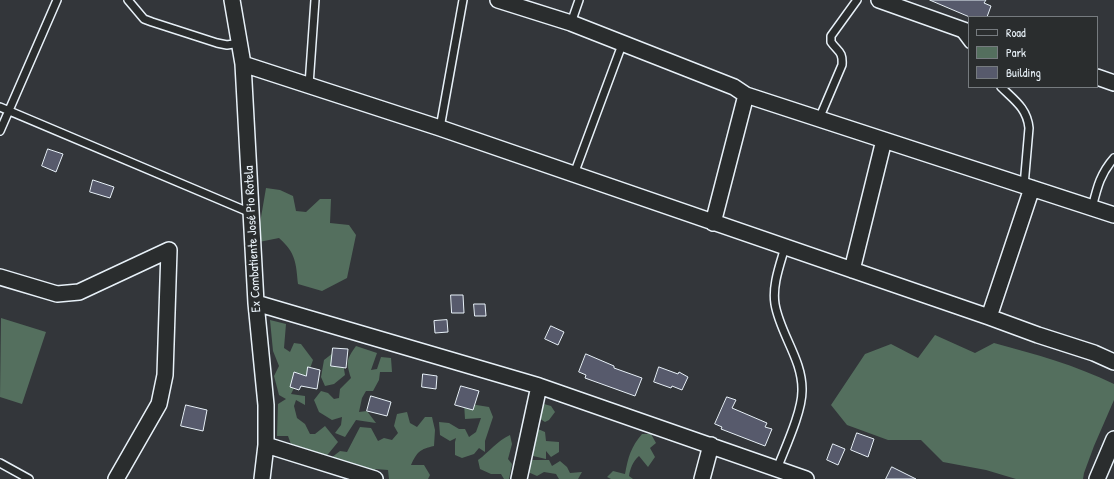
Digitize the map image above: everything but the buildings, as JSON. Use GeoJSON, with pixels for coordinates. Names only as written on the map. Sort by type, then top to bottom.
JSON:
{"type":"FeatureCollection","features":[{"type":"Feature","properties":{"kind":"street","name":"Ex Combatiente José Pio Rotela"},"geometry":{"type":"LineString","coordinates":[[232,0],[243,64],[256,303],[266,405],[266,445],[262,479]]}},
{"type":"Feature","properties":{"kind":"street"},"geometry":{"type":"LineString","coordinates":[[498,0],[571,23],[623,42],[734,87],[746,95],[1114,215]]}},
{"type":"Feature","properties":{"kind":"street"},"geometry":{"type":"LineString","coordinates":[[887,1],[962,30]]}},
{"type":"Feature","properties":{"kind":"street"},"geometry":{"type":"LineString","coordinates":[[243,64],[440,128],[1094,353],[1114,362]]}},
{"type":"Feature","properties":{"kind":"street"},"geometry":{"type":"LineString","coordinates":[[1098,77],[1114,83]]}},
{"type":"Feature","properties":{"kind":"street"},"geometry":{"type":"LineString","coordinates":[[713,222],[746,95]]}},
{"type":"Feature","properties":{"kind":"street"},"geometry":{"type":"LineString","coordinates":[[852,270],[884,140]]}},
{"type":"Feature","properties":{"kind":"street"},"geometry":{"type":"LineString","coordinates":[[989,317],[1028,187]]}},
{"type":"Feature","properties":{"kind":"street"},"geometry":{"type":"LineString","coordinates":[[0,277],[57,294],[79,292],[170,250],[165,375],[159,404],[116,479]]}},
{"type":"Feature","properties":{"kind":"street"},"geometry":{"type":"LineString","coordinates":[[256,303],[539,386],[806,479]]}},
{"type":"Feature","properties":{"kind":"street"},"geometry":{"type":"LineString","coordinates":[[519,479],[539,386]]}},
{"type":"Feature","properties":{"kind":"street"},"geometry":{"type":"LineString","coordinates":[[1097,479],[1114,440]]}},
{"type":"Feature","properties":{"kind":"street"},"geometry":{"type":"LineString","coordinates":[[266,445],[375,479]]}},
{"type":"Feature","properties":{"kind":"street"},"geometry":{"type":"LineString","coordinates":[[702,479],[710,445]]}},
{"type":"Feature","properties":{"kind":"lane"},"geometry":{"type":"LineString","coordinates":[[0,131],[57,0]]}},
{"type":"Feature","properties":{"kind":"lane"},"geometry":{"type":"LineString","coordinates":[[128,0],[144,20],[217,43],[240,43]]}},
{"type":"Feature","properties":{"kind":"lane"},"geometry":{"type":"LineString","coordinates":[[309,86],[315,0]]}},
{"type":"Feature","properties":{"kind":"lane"},"geometry":{"type":"LineString","coordinates":[[440,128],[463,0]]}},
{"type":"Feature","properties":{"kind":"lane"},"geometry":{"type":"LineString","coordinates":[[571,23],[579,0]]}},
{"type":"Feature","properties":{"kind":"lane"},"geometry":{"type":"LineString","coordinates":[[819,119],[842,65],[843,58],[841,52],[831,42],[831,36],[857,0]]}},
{"type":"Feature","properties":{"kind":"lane"},"geometry":{"type":"LineString","coordinates":[[962,30],[968,42]]}},
{"type":"Feature","properties":{"kind":"lane"},"geometry":{"type":"LineString","coordinates":[[574,174],[623,42]]}},
{"type":"Feature","properties":{"kind":"lane"},"geometry":{"type":"LineString","coordinates":[[1002,88],[1024,110],[1028,119],[1029,128],[1025,164],[1028,187]]}},
{"type":"Feature","properties":{"kind":"lane"},"geometry":{"type":"LineString","coordinates":[[0,107],[251,213]]}},
{"type":"Feature","properties":{"kind":"lane"},"geometry":{"type":"LineString","coordinates":[[1092,208],[1097,186],[1105,169],[1114,158]]}},
{"type":"Feature","properties":{"kind":"lane"},"geometry":{"type":"LineString","coordinates":[[777,469],[799,408],[802,391],[801,374],[782,327],[775,303],[775,284],[785,247]]}},
{"type":"Feature","properties":{"kind":"lane"},"geometry":{"type":"LineString","coordinates":[[0,463],[29,479]]}},
{"type":"Feature","properties":{"kind":"green space"},"geometry":{"type":"Polygon","coordinates":[[[266,188],[280,190],[293,196],[296,211],[306,212],[320,199],[331,199],[330,223],[349,225],[356,235],[347,278],[322,291],[298,284],[297,270],[294,259],[285,243],[279,238],[259,242],[259,229],[266,188]]]}},
{"type":"Feature","properties":{"kind":"green space"},"geometry":{"type":"Polygon","coordinates":[[[1,318],[46,332],[22,404],[0,397],[1,318]]]}},
{"type":"Feature","properties":{"kind":"green space"},"geometry":{"type":"Polygon","coordinates":[[[270,320],[286,324],[284,348],[290,352],[294,343],[301,344],[313,360],[308,374],[296,384],[291,394],[305,396],[305,405],[296,400],[294,406],[297,418],[305,424],[310,434],[315,434],[325,426],[338,442],[320,464],[293,450],[288,436],[277,436],[278,404],[286,399],[279,395],[274,376],[279,366],[273,351],[270,320]]]}},
{"type":"Feature","properties":{"kind":"green space"},"geometry":{"type":"Polygon","coordinates":[[[935,335],[975,353],[994,343],[1009,347],[1070,366],[1114,384],[1114,400],[1094,446],[1083,479],[1016,479],[986,470],[943,462],[921,440],[888,440],[847,425],[831,405],[865,354],[891,344],[918,358],[935,335]]]}},
{"type":"Feature","properties":{"kind":"green space"},"geometry":{"type":"Polygon","coordinates":[[[356,346],[377,353],[371,370],[377,369],[381,357],[391,358],[392,372],[380,372],[379,380],[373,391],[366,391],[362,398],[359,412],[367,411],[376,423],[356,420],[345,437],[335,433],[341,425],[342,417],[332,420],[319,412],[314,400],[321,391],[328,393],[334,399],[339,398],[340,389],[351,378],[348,368],[348,361],[356,346]]]}},
{"type":"Feature","properties":{"kind":"green space"},"geometry":{"type":"Polygon","coordinates":[[[333,353],[343,363],[345,375],[334,384],[325,386],[321,377],[324,360],[333,353]]]}},
{"type":"Feature","properties":{"kind":"green space"},"geometry":{"type":"Polygon","coordinates":[[[464,403],[489,407],[493,417],[485,441],[485,452],[479,448],[474,454],[462,458],[455,455],[456,438],[450,441],[440,435],[439,422],[449,423],[459,429],[465,429],[469,437],[476,432],[481,418],[465,419],[464,403]]]}},
{"type":"Feature","properties":{"kind":"green space"},"geometry":{"type":"Polygon","coordinates":[[[544,404],[551,406],[555,412],[549,420],[545,422],[537,417],[540,408],[544,404]]]}},
{"type":"Feature","properties":{"kind":"green space"},"geometry":{"type":"Polygon","coordinates":[[[407,412],[410,423],[417,427],[425,417],[432,417],[435,430],[434,446],[425,448],[420,452],[415,457],[411,465],[424,465],[430,475],[428,479],[389,479],[388,470],[375,469],[380,479],[359,473],[343,476],[337,473],[327,461],[340,451],[347,452],[360,427],[371,428],[378,441],[384,438],[392,440],[398,433],[394,426],[397,414],[407,412]]]}},
{"type":"Feature","properties":{"kind":"green space"},"geometry":{"type":"Polygon","coordinates":[[[538,429],[545,432],[546,441],[559,442],[559,452],[551,457],[546,451],[546,459],[533,456],[532,441],[538,429]]]}},
{"type":"Feature","properties":{"kind":"green space"},"geometry":{"type":"Polygon","coordinates":[[[642,434],[651,434],[656,443],[650,448],[655,457],[648,467],[639,456],[633,463],[630,471],[629,476],[633,479],[611,479],[607,477],[613,471],[625,474],[630,452],[642,434]]]}},
{"type":"Feature","properties":{"kind":"green space"},"geometry":{"type":"Polygon","coordinates":[[[510,435],[512,444],[508,459],[512,464],[509,479],[504,479],[501,474],[491,474],[480,469],[478,460],[501,440],[510,435]]]}},
{"type":"Feature","properties":{"kind":"green space"},"geometry":{"type":"Polygon","coordinates":[[[532,460],[549,460],[552,466],[560,461],[567,467],[570,473],[582,472],[578,479],[559,479],[556,474],[544,472],[537,476],[528,472],[532,460]]]}}]}
